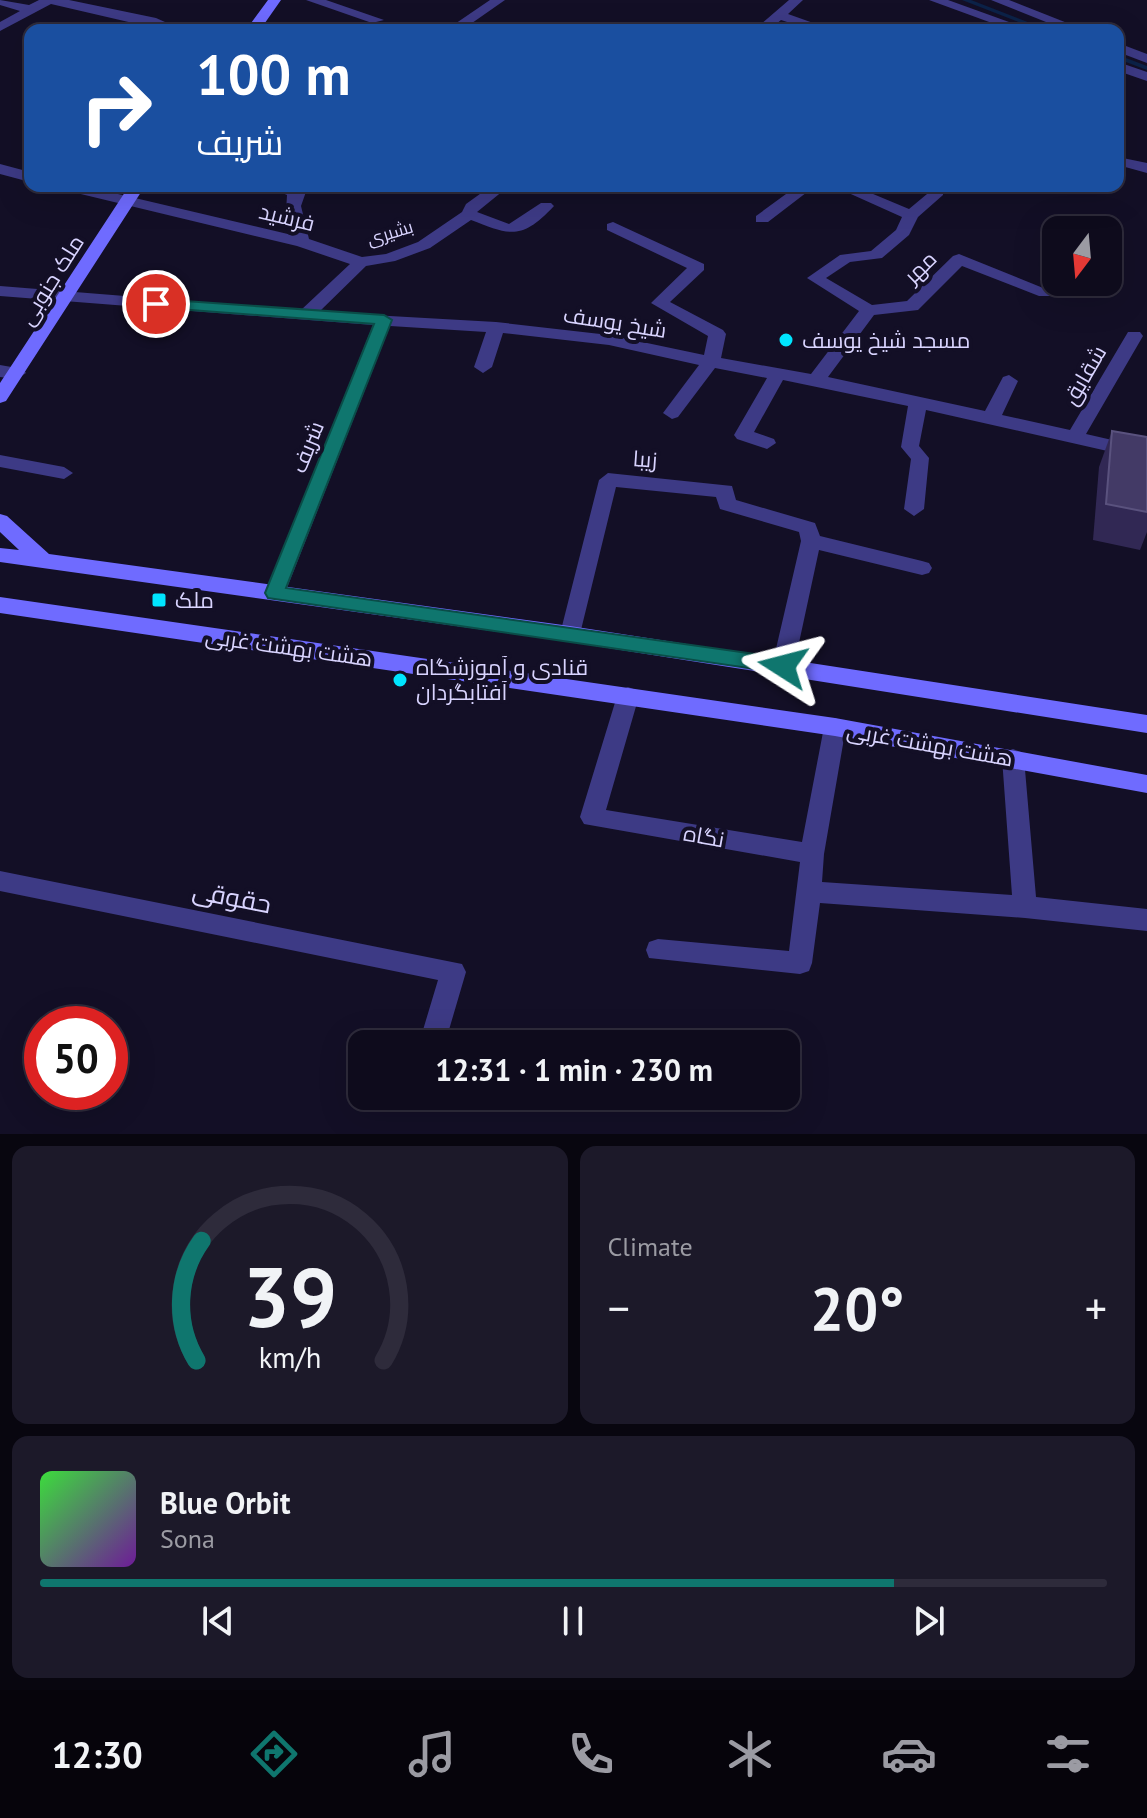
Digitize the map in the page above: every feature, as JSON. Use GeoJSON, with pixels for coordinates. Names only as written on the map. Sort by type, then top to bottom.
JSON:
{"type":"FeatureCollection","features":[{"type":"Feature","properties":{"kind":"main road"},"geometry":{"type":"LineString","coordinates":[[257,24],[275,0]]}},
{"type":"Feature","properties":{"kind":"main road","name":"ملک جنوبی"},"geometry":{"type":"LineString","coordinates":[[0,397],[8,372],[68,297],[132,192]]}},
{"type":"Feature","properties":{"kind":"main road"},"geometry":{"type":"LineString","coordinates":[[0,521],[43,561]]}},
{"type":"Feature","properties":{"kind":"main road"},"geometry":{"type":"LineString","coordinates":[[0,555],[570,634],[1147,724]]}},
{"type":"Feature","properties":{"kind":"main road","name":"هشت بهشت غربی"},"geometry":{"type":"LineString","coordinates":[[0,605],[835,727],[1147,784]]}},
{"type":"Feature","properties":{"kind":"street"},"geometry":{"type":"LineString","coordinates":[[0,27],[49,0],[159,24]]}},
{"type":"Feature","properties":{"kind":"street"},"geometry":{"type":"LineString","coordinates":[[312,0],[377,20]]}},
{"type":"Feature","properties":{"kind":"street"},"geometry":{"type":"LineString","coordinates":[[462,24],[499,0]]}},
{"type":"Feature","properties":{"kind":"street"},"geometry":{"type":"LineString","coordinates":[[768,24],[797,0]]}},
{"type":"Feature","properties":{"kind":"street"},"geometry":{"type":"LineString","coordinates":[[935,0],[1006,24]]}},
{"type":"Feature","properties":{"kind":"street"},"geometry":{"type":"LineString","coordinates":[[997,0],[1062,24]]}},
{"type":"Feature","properties":{"kind":"street"},"geometry":{"type":"LineString","coordinates":[[0,1],[31,10]]}},
{"type":"Feature","properties":{"kind":"street"},"geometry":{"type":"LineString","coordinates":[[779,15],[807,24]]}},
{"type":"Feature","properties":{"kind":"street"},"geometry":{"type":"LineString","coordinates":[[1124,49],[1147,59]]}},
{"type":"Feature","properties":{"kind":"street"},"geometry":{"type":"LineString","coordinates":[[1124,68],[1147,77]]}},
{"type":"Feature","properties":{"kind":"street"},"geometry":{"type":"LineString","coordinates":[[1124,162],[1147,168]]}},
{"type":"Feature","properties":{"kind":"street"},"geometry":{"type":"LineString","coordinates":[[0,169],[24,175]]}},
{"type":"Feature","properties":{"kind":"street","name":"فرشید"},"geometry":{"type":"LineString","coordinates":[[88,192],[302,242],[361,262]]}},
{"type":"Feature","properties":{"kind":"street"},"geometry":{"type":"LineString","coordinates":[[296,192],[292,209],[302,242]]}},
{"type":"Feature","properties":{"kind":"street","name":"بشیری"},"geometry":{"type":"LineString","coordinates":[[361,262],[389,258],[424,245],[469,214],[471,207],[492,192]]}},
{"type":"Feature","properties":{"kind":"street"},"geometry":{"type":"LineString","coordinates":[[762,219],[799,192]]}},
{"type":"Feature","properties":{"kind":"street"},"geometry":{"type":"LineString","coordinates":[[855,192],[911,215]]}},
{"type":"Feature","properties":{"kind":"street"},"geometry":{"type":"LineString","coordinates":[[817,379],[869,310],[815,278],[846,258],[876,255],[903,232],[911,215],[938,192]]}},
{"type":"Feature","properties":{"kind":"street"},"geometry":{"type":"LineString","coordinates":[[469,214],[511,230],[546,206]]}},
{"type":"Feature","properties":{"kind":"street"},"geometry":{"type":"LineString","coordinates":[[613,227],[698,267],[659,303],[717,334],[711,362],[672,413]]}},
{"type":"Feature","properties":{"kind":"street","name":"مهر"},"geometry":{"type":"LineString","coordinates":[[869,310],[912,306],[959,259],[1042,291]]}},
{"type":"Feature","properties":{"kind":"street"},"geometry":{"type":"LineString","coordinates":[[305,316],[361,262]]}},
{"type":"Feature","properties":{"kind":"street","name":"شیخ یوسف"},"geometry":{"type":"LineString","coordinates":[[0,291],[305,316],[496,327],[609,340],[711,362],[817,379],[1147,454]]}},
{"type":"Feature","properties":{"kind":"street","name":"شریف"},"geometry":{"type":"LineString","coordinates":[[275,593],[384,320]]}},
{"type":"Feature","properties":{"kind":"street"},"geometry":{"type":"LineString","coordinates":[[483,367],[496,327]]}},
{"type":"Feature","properties":{"kind":"street","name":"شقایق"},"geometry":{"type":"LineString","coordinates":[[1075,438],[1134,336]]}},
{"type":"Feature","properties":{"kind":"street"},"geometry":{"type":"LineString","coordinates":[[767,443],[743,435],[778,373]]}},
{"type":"Feature","properties":{"kind":"street"},"geometry":{"type":"LineString","coordinates":[[991,418],[1009,381]]}},
{"type":"Feature","properties":{"kind":"street"},"geometry":{"type":"LineString","coordinates":[[914,509],[920,458],[910,447],[918,402]]}},
{"type":"Feature","properties":{"kind":"street"},"geometry":{"type":"LineString","coordinates":[[0,461],[64,473]]}},
{"type":"Feature","properties":{"kind":"street","name":"زیبا"},"geometry":{"type":"LineString","coordinates":[[570,634],[608,480],[725,491],[727,504],[808,528],[811,541],[922,568]]}},
{"type":"Feature","properties":{"kind":"street"},"geometry":{"type":"LineString","coordinates":[[783,666],[811,541]]}},
{"type":"Feature","properties":{"kind":"street","name":"نگاه"},"geometry":{"type":"LineString","coordinates":[[628,696],[592,817],[812,854]]}},
{"type":"Feature","properties":{"kind":"street"},"geometry":{"type":"LineString","coordinates":[[658,950],[800,963],[812,854],[835,727]]}},
{"type":"Feature","properties":{"kind":"street"},"geometry":{"type":"LineString","coordinates":[[1013,758],[1025,907]]}},
{"type":"Feature","properties":{"kind":"street","name":"حقوقی"},"geometry":{"type":"LineString","coordinates":[[0,881],[453,972],[436,1030]]}},
{"type":"Feature","properties":{"kind":"street"},"geometry":{"type":"LineString","coordinates":[[810,892],[1025,907],[1147,920]]}},
{"type":"Feature","properties":{"kind":"building"},"geometry":{"type":"Polygon","coordinates":[[[1112,431],[1147,437],[1147,512],[1106,504],[1112,431]]]}},
{"type":"Feature","properties":{"kind":"waterway"},"geometry":{"type":"LineString","coordinates":[[965,0],[1029,24]]}},
{"type":"Feature","properties":{"kind":"waterway"},"geometry":{"type":"LineString","coordinates":[[1124,59],[1147,68]]}},
{"type":"Feature","properties":{"kind":"place","name":"مسجد شیخ یوسف"},"geometry":{"type":"Point","coordinates":[786,340]}},
{"type":"Feature","properties":{"kind":"place","name":"ملک"},"geometry":{"type":"Point","coordinates":[159,600]}},
{"type":"Feature","properties":{"kind":"place","name":"قنادی و آموزشگاه آفتابگردان"},"geometry":{"type":"Point","coordinates":[400,680]}},
{"type":"Feature","properties":{"kind":"route"},"geometry":{"type":"LineString","coordinates":[[156,304],[384,320],[275,593],[783,666]]}}]}
